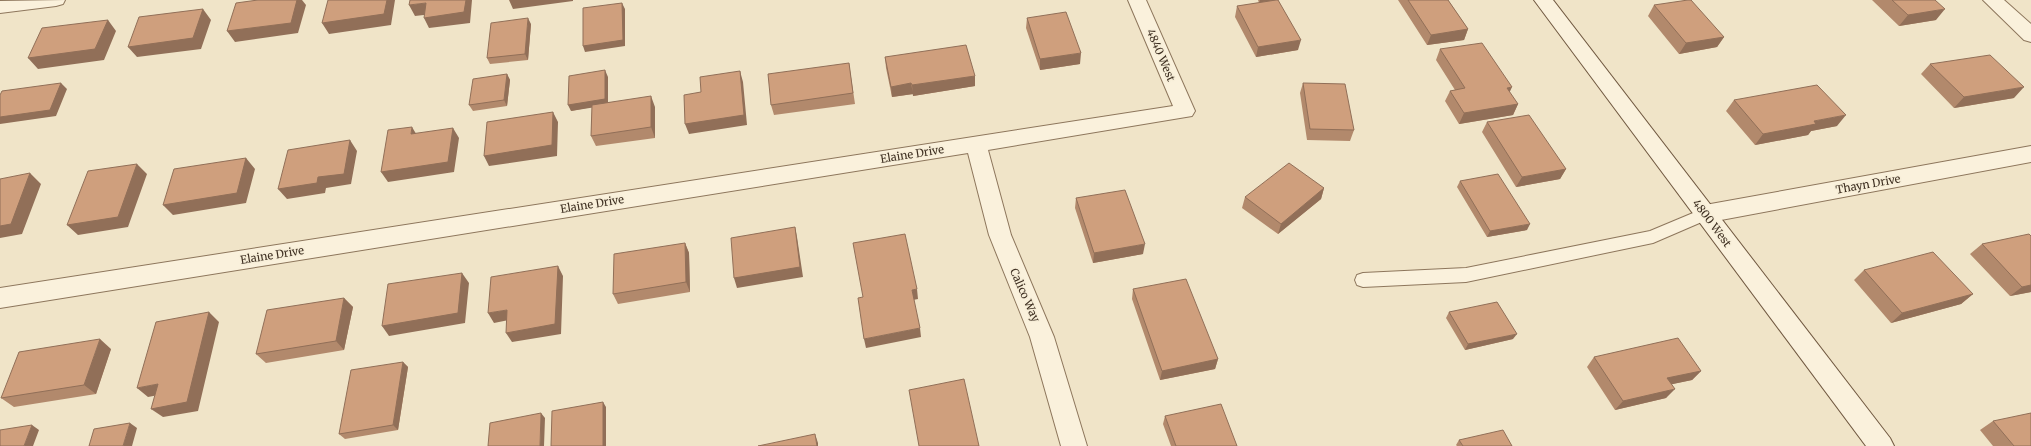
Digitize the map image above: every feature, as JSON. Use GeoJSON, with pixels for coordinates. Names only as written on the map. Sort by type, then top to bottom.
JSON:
{"type":"FeatureCollection","features":[{"type":"Feature","properties":{"kind":"street"},"geometry":{"type":"LineString","coordinates":[[0,7],[56,0]]}},
{"type":"Feature","properties":{"kind":"street","name":"4840 West"},"geometry":{"type":"LineString","coordinates":[[1137,0],[1185,111]]}},
{"type":"Feature","properties":{"kind":"street","name":"4800 West"},"geometry":{"type":"LineString","coordinates":[[1543,0],[1881,446]]}},
{"type":"Feature","properties":{"kind":"street"},"geometry":{"type":"LineString","coordinates":[[1992,0],[2031,35]]}},
{"type":"Feature","properties":{"kind":"street","name":"Elaine Drive"},"geometry":{"type":"LineString","coordinates":[[0,298],[1185,111]]}},
{"type":"Feature","properties":{"kind":"street","name":"Calico Way"},"geometry":{"type":"LineString","coordinates":[[976,144],[1000,235],[1042,337],[1056,380],[1074,446]]}},
{"type":"Feature","properties":{"kind":"street","name":"Thayn Drive"},"geometry":{"type":"LineString","coordinates":[[1705,214],[2031,154]]}},
{"type":"Feature","properties":{"kind":"lane"},"geometry":{"type":"LineString","coordinates":[[1362,280],[1466,275],[1653,237],[1705,214]]}},
{"type":"Feature","properties":{"kind":"building"},"geometry":{"type":"Polygon","coordinates":[[[258,0],[297,0],[291,23],[227,31],[236,3],[258,0]]]}},
{"type":"Feature","properties":{"kind":"building"},"geometry":{"type":"Polygon","coordinates":[[[328,0],[387,0],[384,14],[322,23],[328,0]]]}},
{"type":"Feature","properties":{"kind":"building"},"geometry":{"type":"Polygon","coordinates":[[[410,0],[466,0],[464,12],[424,18],[426,3],[409,5],[410,0]]]}},
{"type":"Feature","properties":{"kind":"building"},"geometry":{"type":"Polygon","coordinates":[[[1278,0],[1301,40],[1258,47],[1237,6],[1278,0]]]}},
{"type":"Feature","properties":{"kind":"building"},"geometry":{"type":"Polygon","coordinates":[[[1408,0],[1448,0],[1468,29],[1431,35],[1408,0]]]}},
{"type":"Feature","properties":{"kind":"building"},"geometry":{"type":"Polygon","coordinates":[[[1691,0],[1724,37],[1686,43],[1654,5],[1691,0]]]}},
{"type":"Feature","properties":{"kind":"building"},"geometry":{"type":"Polygon","coordinates":[[[1892,0],[1935,0],[1945,9],[1908,15],[1892,0]]]}},
{"type":"Feature","properties":{"kind":"building"},"geometry":{"type":"Polygon","coordinates":[[[622,3],[623,40],[583,46],[583,8],[622,3]]]}},
{"type":"Feature","properties":{"kind":"building"},"geometry":{"type":"Polygon","coordinates":[[[203,9],[193,38],[128,47],[139,17],[203,9]]]}},
{"type":"Feature","properties":{"kind":"building"},"geometry":{"type":"Polygon","coordinates":[[[1066,12],[1081,53],[1040,59],[1027,18],[1066,12]]]}},
{"type":"Feature","properties":{"kind":"building"},"geometry":{"type":"Polygon","coordinates":[[[528,18],[525,54],[487,58],[491,23],[528,18]]]}},
{"type":"Feature","properties":{"kind":"building"},"geometry":{"type":"Polygon","coordinates":[[[108,20],[95,49],[28,58],[42,28],[108,20]]]}},
{"type":"Feature","properties":{"kind":"building"},"geometry":{"type":"Polygon","coordinates":[[[1482,43],[1512,87],[1507,88],[1518,104],[1464,113],[1450,91],[1465,88],[1440,49],[1482,43]]]}},
{"type":"Feature","properties":{"kind":"building"},"geometry":{"type":"Polygon","coordinates":[[[966,45],[975,76],[912,85],[911,83],[891,87],[885,57],[966,45]]]}},
{"type":"Feature","properties":{"kind":"building"},"geometry":{"type":"Polygon","coordinates":[[[1990,55],[2024,87],[1964,97],[1930,64],[1990,55]]]}},
{"type":"Feature","properties":{"kind":"building"},"geometry":{"type":"Polygon","coordinates":[[[849,63],[853,93],[771,105],[768,74],[849,63]]]}},
{"type":"Feature","properties":{"kind":"building"},"geometry":{"type":"Polygon","coordinates":[[[605,70],[605,99],[568,105],[569,76],[605,70]]]}},
{"type":"Feature","properties":{"kind":"building"},"geometry":{"type":"Polygon","coordinates":[[[740,71],[744,115],[685,124],[684,95],[701,92],[700,77],[740,71]]]}},
{"type":"Feature","properties":{"kind":"building"},"geometry":{"type":"Polygon","coordinates":[[[507,74],[504,100],[469,105],[473,79],[507,74]]]}},
{"type":"Feature","properties":{"kind":"building"},"geometry":{"type":"Polygon","coordinates":[[[61,83],[50,110],[0,117],[0,95],[2,91],[61,83]]]}},
{"type":"Feature","properties":{"kind":"building"},"geometry":{"type":"Polygon","coordinates":[[[1303,83],[1345,84],[1354,130],[1310,129],[1303,83]]]}},
{"type":"Feature","properties":{"kind":"building"},"geometry":{"type":"Polygon","coordinates":[[[1817,85],[1846,115],[1814,121],[1816,124],[1763,134],[1734,100],[1817,85]]]}},
{"type":"Feature","properties":{"kind":"building"},"geometry":{"type":"Polygon","coordinates":[[[651,96],[651,127],[591,136],[592,105],[651,96]]]}},
{"type":"Feature","properties":{"kind":"building"},"geometry":{"type":"Polygon","coordinates":[[[553,112],[552,145],[484,156],[487,122],[553,112]]]}},
{"type":"Feature","properties":{"kind":"building"},"geometry":{"type":"Polygon","coordinates":[[[1529,115],[1566,169],[1522,177],[1487,122],[1529,115]]]}},
{"type":"Feature","properties":{"kind":"building"},"geometry":{"type":"Polygon","coordinates":[[[412,127],[411,134],[453,128],[448,162],[381,172],[388,130],[412,127]]]}},
{"type":"Feature","properties":{"kind":"building"},"geometry":{"type":"Polygon","coordinates":[[[350,140],[344,174],[318,177],[317,183],[278,189],[288,150],[350,140]]]}},
{"type":"Feature","properties":{"kind":"building"},"geometry":{"type":"Polygon","coordinates":[[[246,158],[237,193],[163,205],[174,169],[246,158]]]}},
{"type":"Feature","properties":{"kind":"building"},"geometry":{"type":"Polygon","coordinates":[[[1289,163],[1324,188],[1281,224],[1245,197],[1289,163]]]}},
{"type":"Feature","properties":{"kind":"building"},"geometry":{"type":"Polygon","coordinates":[[[137,164],[118,217],[67,225],[88,171],[137,164]]]}},
{"type":"Feature","properties":{"kind":"building"},"geometry":{"type":"Polygon","coordinates":[[[30,173],[11,224],[0,226],[0,179],[30,173]]]}},
{"type":"Feature","properties":{"kind":"building"},"geometry":{"type":"Polygon","coordinates":[[[1498,174],[1530,224],[1490,231],[1460,181],[1498,174]]]}},
{"type":"Feature","properties":{"kind":"building"},"geometry":{"type":"Polygon","coordinates":[[[1125,190],[1145,244],[1094,253],[1076,198],[1125,190]]]}},
{"type":"Feature","properties":{"kind":"building"},"geometry":{"type":"Polygon","coordinates":[[[795,227],[800,267],[734,278],[731,238],[795,227]]]}},
{"type":"Feature","properties":{"kind":"building"},"geometry":{"type":"Polygon","coordinates":[[[905,234],[917,289],[912,290],[920,328],[864,339],[858,298],[863,297],[853,243],[905,234]]]}},
{"type":"Feature","properties":{"kind":"building"},"geometry":{"type":"Polygon","coordinates":[[[2029,234],[2031,236],[2031,285],[2022,287],[1982,244],[2029,234]]]}},
{"type":"Feature","properties":{"kind":"building"},"geometry":{"type":"Polygon","coordinates":[[[685,243],[686,282],[613,294],[614,254],[685,243]]]}},
{"type":"Feature","properties":{"kind":"building"},"geometry":{"type":"Polygon","coordinates":[[[1933,252],[1973,294],[1902,313],[1864,270],[1933,252]]]}},
{"type":"Feature","properties":{"kind":"building"},"geometry":{"type":"Polygon","coordinates":[[[558,266],[555,324],[506,333],[507,310],[488,313],[491,277],[558,266]]]}},
{"type":"Feature","properties":{"kind":"building"},"geometry":{"type":"Polygon","coordinates":[[[462,273],[458,313],[382,326],[388,284],[462,273]]]}},
{"type":"Feature","properties":{"kind":"building"},"geometry":{"type":"Polygon","coordinates":[[[1186,279],[1218,359],[1162,371],[1133,289],[1186,279]]]}},
{"type":"Feature","properties":{"kind":"building"},"geometry":{"type":"Polygon","coordinates":[[[344,298],[336,341],[256,354],[267,310],[344,298]]]}},
{"type":"Feature","properties":{"kind":"building"},"geometry":{"type":"Polygon","coordinates":[[[1497,302],[1517,334],[1468,344],[1449,312],[1497,302]]]}},
{"type":"Feature","properties":{"kind":"building"},"geometry":{"type":"Polygon","coordinates":[[[209,312],[187,402],[151,409],[158,384],[137,388],[156,322],[209,312]]]}},
{"type":"Feature","properties":{"kind":"building"},"geometry":{"type":"Polygon","coordinates":[[[1678,338],[1701,371],[1667,378],[1675,389],[1623,401],[1594,357],[1678,338]]]}},
{"type":"Feature","properties":{"kind":"building"},"geometry":{"type":"Polygon","coordinates":[[[100,339],[84,385],[1,398],[19,352],[100,339]]]}},
{"type":"Feature","properties":{"kind":"building"},"geometry":{"type":"Polygon","coordinates":[[[403,362],[393,425],[339,434],[351,370],[403,362]]]}},
{"type":"Feature","properties":{"kind":"building"},"geometry":{"type":"Polygon","coordinates":[[[964,379],[979,446],[919,446],[909,390],[964,379]]]}},
{"type":"Feature","properties":{"kind":"building"},"geometry":{"type":"Polygon","coordinates":[[[603,402],[603,446],[551,446],[552,411],[603,402]]]}},
{"type":"Feature","properties":{"kind":"building"},"geometry":{"type":"Polygon","coordinates":[[[1221,404],[1237,446],[1176,446],[1165,416],[1221,404]]]}},
{"type":"Feature","properties":{"kind":"building"},"geometry":{"type":"Polygon","coordinates":[[[541,413],[540,446],[488,446],[490,423],[541,413]]]}},
{"type":"Feature","properties":{"kind":"building"},"geometry":{"type":"Polygon","coordinates":[[[2031,413],[2031,446],[2014,446],[1993,421],[2031,413]]]}},
{"type":"Feature","properties":{"kind":"building"},"geometry":{"type":"Polygon","coordinates":[[[130,423],[123,446],[89,446],[94,429],[130,423]]]}},
{"type":"Feature","properties":{"kind":"building"},"geometry":{"type":"Polygon","coordinates":[[[32,425],[24,446],[0,446],[0,430],[32,425]]]}},
{"type":"Feature","properties":{"kind":"building"},"geometry":{"type":"Polygon","coordinates":[[[1503,430],[1512,446],[1463,446],[1459,440],[1503,430]]]}},
{"type":"Feature","properties":{"kind":"building"},"geometry":{"type":"Polygon","coordinates":[[[815,434],[817,446],[758,446],[815,434]]]}}]}
